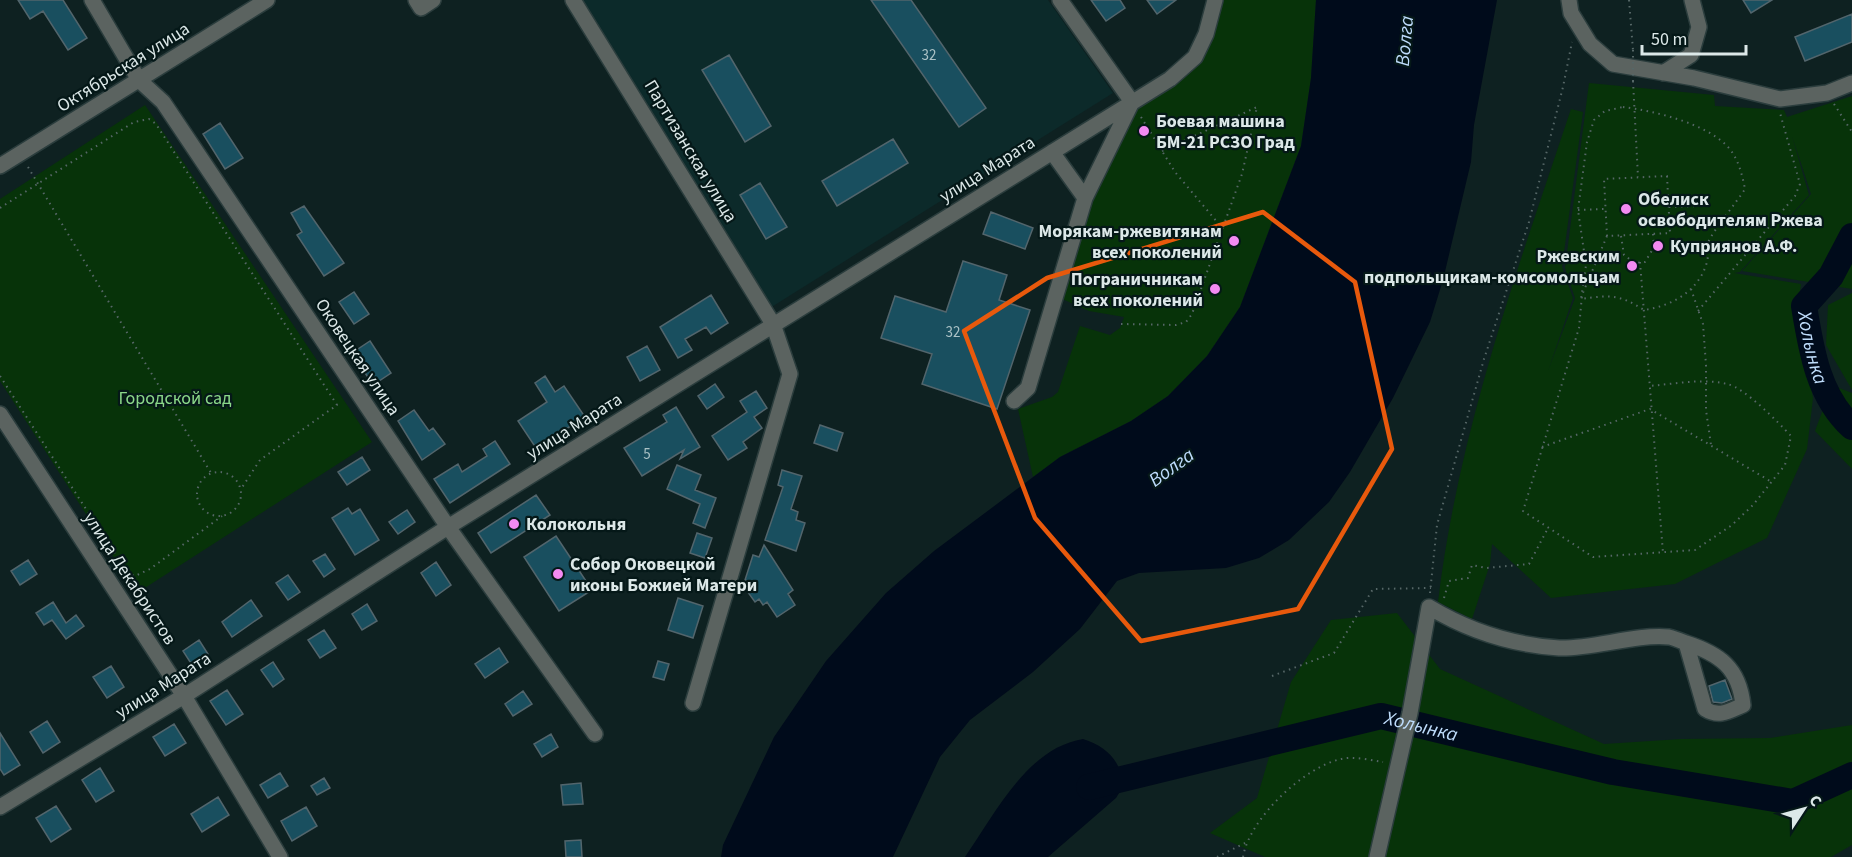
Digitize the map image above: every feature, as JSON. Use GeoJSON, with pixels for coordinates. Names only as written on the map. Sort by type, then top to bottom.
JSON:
{"type":"FeatureCollection","features":[{"type":"Feature","properties":{"kind":"street","name":"Оковецкая улица"},"geometry":{"type":"LineString","coordinates":[[92,0],[139,80],[163,102],[448,527],[595,734]]}},
{"type":"Feature","properties":{"kind":"street","name":"Октябрьская улица"},"geometry":{"type":"LineString","coordinates":[[0,166],[267,0]]}},
{"type":"Feature","properties":{"kind":"street"},"geometry":{"type":"LineString","coordinates":[[416,0],[421,8],[433,0]]}},
{"type":"Feature","properties":{"kind":"street","name":"Партизанская улица"},"geometry":{"type":"LineString","coordinates":[[573,0],[773,324],[790,374],[693,703]]}},
{"type":"Feature","properties":{"kind":"street"},"geometry":{"type":"LineString","coordinates":[[1014,401],[1028,388],[1085,198],[1132,102],[1060,0]]}},
{"type":"Feature","properties":{"kind":"street","name":"улица Марата"},"geometry":{"type":"LineString","coordinates":[[0,807],[184,696],[448,527],[1170,79],[1195,57],[1206,34],[1215,0]]}},
{"type":"Feature","properties":{"kind":"street"},"geometry":{"type":"LineString","coordinates":[[1569,0],[1571,13],[1590,44],[1613,64],[1777,99],[1827,93],[1852,83]]}},
{"type":"Feature","properties":{"kind":"street"},"geometry":{"type":"LineString","coordinates":[[1663,73],[1691,54],[1700,27],[1692,0]]}},
{"type":"Feature","properties":{"kind":"street"},"geometry":{"type":"LineString","coordinates":[[1052,152],[1085,198]]}},
{"type":"Feature","properties":{"kind":"street","name":"улица Декабристов"},"geometry":{"type":"LineString","coordinates":[[0,414],[184,696],[280,857]]}},
{"type":"Feature","properties":{"kind":"street"},"geometry":{"type":"LineString","coordinates":[[1377,857],[1434,611],[1485,634],[1521,644],[1562,648],[1669,637],[1707,649],[1723,659],[1741,686],[1743,705],[1722,714],[1712,714],[1705,709],[1686,643]]}},
{"type":"Feature","properties":{"kind":"path"},"geometry":{"type":"LineString","coordinates":[[1629,0],[1638,177]]}},
{"type":"Feature","properties":{"kind":"path"},"geometry":{"type":"LineString","coordinates":[[1434,611],[1431,588],[1437,525],[1484,359],[1529,222],[1563,87],[1575,21]]}},
{"type":"Feature","properties":{"kind":"path"},"geometry":{"type":"LineString","coordinates":[[1827,93],[1852,132]]}},
{"type":"Feature","properties":{"kind":"path"},"geometry":{"type":"LineString","coordinates":[[1698,311],[1795,196],[1800,184],[1777,99]]}},
{"type":"Feature","properties":{"kind":"path"},"geometry":{"type":"LineString","coordinates":[[1132,102],[1175,172],[1223,229]]}},
{"type":"Feature","properties":{"kind":"path"},"geometry":{"type":"LineString","coordinates":[[1121,324],[1176,325],[1186,322],[1192,314],[1242,174],[1257,107],[1162,151]]}},
{"type":"Feature","properties":{"kind":"path"},"geometry":{"type":"LineString","coordinates":[[1582,297],[1610,295],[1623,297],[1644,310],[1674,302],[1691,289],[1707,261],[1707,243],[1745,189],[1742,172],[1727,146],[1711,134],[1674,118],[1634,108],[1623,107],[1605,111],[1594,120],[1587,142],[1578,210],[1586,266],[1582,297],[1579,328],[1523,511],[1593,557],[1695,550],[1732,525],[1753,505],[1785,465],[1791,436],[1769,412],[1729,384],[1706,382],[1649,386]]}},
{"type":"Feature","properties":{"kind":"path"},"geometry":{"type":"LineString","coordinates":[[0,208],[142,118],[156,124],[337,405],[260,460],[241,489],[239,504],[235,510],[222,516],[150,569],[135,576],[128,574],[0,376]]}},
{"type":"Feature","properties":{"kind":"path"},"geometry":{"type":"LineString","coordinates":[[20,154],[211,473]]}},
{"type":"Feature","properties":{"kind":"path"},"geometry":{"type":"LineString","coordinates":[[1582,297],[1607,236],[1604,179],[1667,176],[1670,233],[1607,236]]}},
{"type":"Feature","properties":{"kind":"path"},"geometry":{"type":"LineString","coordinates":[[1669,207],[1698,206]]}},
{"type":"Feature","properties":{"kind":"path"},"geometry":{"type":"LineString","coordinates":[[1578,210],[1605,209]]}},
{"type":"Feature","properties":{"kind":"path"},"geometry":{"type":"LineString","coordinates":[[1621,235],[1623,255],[1635,263],[1646,262],[1652,254],[1653,234]]}},
{"type":"Feature","properties":{"kind":"path"},"geometry":{"type":"LineString","coordinates":[[1640,262],[1663,554]]}},
{"type":"Feature","properties":{"kind":"path"},"geometry":{"type":"LineString","coordinates":[[1691,289],[1703,324],[1706,410],[1711,445]]}},
{"type":"Feature","properties":{"kind":"path"},"geometry":{"type":"LineString","coordinates":[[1541,447],[1650,409],[1770,481]]}},
{"type":"Feature","properties":{"kind":"path"},"geometry":{"type":"LineString","coordinates":[[222,516],[208,513],[199,503],[198,489],[201,482],[211,473],[226,473],[238,482],[241,489]]}},
{"type":"Feature","properties":{"kind":"path"},"geometry":{"type":"LineString","coordinates":[[1434,611],[1449,580],[1468,578],[1473,565],[1486,568],[1529,564],[1548,528]]}},
{"type":"Feature","properties":{"kind":"path"},"geometry":{"type":"LineString","coordinates":[[1272,676],[1334,653],[1373,590],[1431,588]]}},
{"type":"Feature","properties":{"kind":"path"},"geometry":{"type":"LineString","coordinates":[[1217,857],[1245,843],[1281,795],[1310,771],[1342,759],[1398,764]]}},
{"type":"Feature","properties":{"kind":"path"},"geometry":{"type":"LineString","coordinates":[[1243,857],[1245,843]]}},
{"type":"Feature","properties":{"kind":"highlighted area"},"geometry":{"type":"Polygon","coordinates":[[[1263,212],[1355,282],[1392,449],[1298,609],[1141,641],[1035,518],[964,331],[1047,278],[1263,212]]]}},
{"type":"Feature","properties":{"kind":"shaded area"},"geometry":{"type":"Polygon","coordinates":[[[580,0],[1048,0],[1113,93],[770,308],[580,0]]]}},
{"type":"Feature","properties":{"kind":"green space"},"geometry":{"type":"Polygon","coordinates":[[[1221,0],[1316,0],[1311,78],[1301,146],[1240,307],[1207,356],[1168,396],[1131,421],[1060,457],[1033,477],[1018,409],[1052,397],[1058,392],[1080,326],[1110,335],[1120,328],[1124,317],[1089,311],[1058,297],[1087,201],[1129,113],[1200,55],[1217,25],[1221,0]]]}},
{"type":"Feature","properties":{"kind":"green space"},"geometry":{"type":"Polygon","coordinates":[[[1589,83],[1714,95],[1715,106],[1784,110],[1787,117],[1852,96],[1852,289],[1742,271],[1811,194],[1792,136],[1809,195],[1740,272],[1734,273],[1801,284],[1797,314],[1813,398],[1807,449],[1767,538],[1675,584],[1551,598],[1492,544],[1490,564],[1472,619],[1438,602],[1447,539],[1460,476],[1510,292],[1571,109],[1583,112],[1562,267],[1573,298],[1548,371],[1575,298],[1565,268],[1589,83]]]}},
{"type":"Feature","properties":{"kind":"green space","name":"Городской сад"},"geometry":{"type":"Polygon","coordinates":[[[145,105],[372,442],[137,593],[0,381],[0,199],[145,105]]]}},
{"type":"Feature","properties":{"kind":"green space"},"geometry":{"type":"Polygon","coordinates":[[[1852,293],[1852,390],[1826,345],[1828,305],[1852,293]]]}},
{"type":"Feature","properties":{"kind":"green space"},"geometry":{"type":"Polygon","coordinates":[[[1832,385],[1852,393],[1852,469],[1815,431],[1832,385]]]}},
{"type":"Feature","properties":{"kind":"green space"},"geometry":{"type":"Polygon","coordinates":[[[1397,613],[1440,669],[1604,744],[1681,739],[1770,738],[1852,725],[1852,845],[1831,857],[1265,857],[1210,833],[1257,798],[1291,682],[1331,620],[1397,613]]]}},
{"type":"Feature","properties":{"kind":"water","name":"Волга"},"geometry":{"type":"Polygon","coordinates":[[[1316,0],[1497,0],[1474,125],[1471,162],[1443,280],[1430,322],[1393,398],[1350,472],[1329,502],[1289,540],[1259,558],[1226,568],[1139,573],[1117,581],[1080,629],[1033,672],[970,720],[940,757],[893,857],[721,857],[723,845],[774,737],[826,661],[886,593],[934,551],[1060,457],[1131,421],[1168,396],[1207,356],[1240,307],[1301,146],[1311,78],[1316,0]]]}},
{"type":"Feature","properties":{"kind":"water"},"geometry":{"type":"Polygon","coordinates":[[[1083,739],[1105,750],[1119,768],[1124,785],[1116,798],[1048,857],[965,857],[1014,785],[1029,769],[1045,755],[1063,745],[1083,739]]]}},
{"type":"Feature","properties":{"kind":"building"},"geometry":{"type":"Polygon","coordinates":[[[18,0],[63,0],[87,38],[68,50],[43,11],[30,19],[18,0]]]}},
{"type":"Feature","properties":{"kind":"building"},"geometry":{"type":"Polygon","coordinates":[[[871,0],[911,0],[986,108],[959,127],[871,0]]]}},
{"type":"Feature","properties":{"kind":"building"},"geometry":{"type":"Polygon","coordinates":[[[1091,0],[1120,0],[1125,8],[1106,21],[1091,0]]]}},
{"type":"Feature","properties":{"kind":"building"},"geometry":{"type":"Polygon","coordinates":[[[1147,0],[1176,0],[1157,14],[1147,0]]]}},
{"type":"Feature","properties":{"kind":"building"},"geometry":{"type":"Polygon","coordinates":[[[1743,0],[1772,0],[1751,13],[1743,0]]]}},
{"type":"Feature","properties":{"kind":"building"},"geometry":{"type":"Polygon","coordinates":[[[1852,14],[1852,42],[1805,61],[1795,37],[1852,14]]]}},
{"type":"Feature","properties":{"kind":"building"},"geometry":{"type":"Polygon","coordinates":[[[729,55],[771,126],[745,142],[702,70],[729,55]]]}},
{"type":"Feature","properties":{"kind":"building"},"geometry":{"type":"Polygon","coordinates":[[[220,123],[243,158],[225,169],[203,134],[220,123]]]}},
{"type":"Feature","properties":{"kind":"building"},"geometry":{"type":"Polygon","coordinates":[[[893,139],[908,163],[837,206],[822,181],[893,139]]]}},
{"type":"Feature","properties":{"kind":"building"},"geometry":{"type":"Polygon","coordinates":[[[760,183],[787,227],[766,239],[740,195],[760,183]]]}},
{"type":"Feature","properties":{"kind":"building"},"geometry":{"type":"Polygon","coordinates":[[[304,206],[344,263],[324,276],[297,235],[302,232],[291,213],[304,206]]]}},
{"type":"Feature","properties":{"kind":"building"},"geometry":{"type":"Polygon","coordinates":[[[991,212],[1033,228],[1025,249],[983,234],[991,212]]]}},
{"type":"Feature","properties":{"kind":"building"},"geometry":{"type":"Polygon","coordinates":[[[963,261],[1007,275],[999,300],[1030,310],[997,409],[922,384],[932,354],[881,338],[895,296],[946,312],[963,261]]]}},
{"type":"Feature","properties":{"kind":"building"},"geometry":{"type":"Polygon","coordinates":[[[354,292],[369,314],[354,324],[339,302],[354,292]]]}},
{"type":"Feature","properties":{"kind":"building"},"geometry":{"type":"Polygon","coordinates":[[[711,295],[728,323],[711,334],[706,327],[685,339],[692,350],[678,358],[660,327],[711,295]]]}},
{"type":"Feature","properties":{"kind":"building"},"geometry":{"type":"Polygon","coordinates":[[[370,341],[391,373],[373,385],[352,353],[370,341]]]}},
{"type":"Feature","properties":{"kind":"building"},"geometry":{"type":"Polygon","coordinates":[[[647,346],[660,370],[640,381],[627,357],[647,346]]]}},
{"type":"Feature","properties":{"kind":"building"},"geometry":{"type":"Polygon","coordinates":[[[545,376],[555,392],[564,386],[585,417],[536,448],[518,421],[547,402],[535,383],[545,376]]]}},
{"type":"Feature","properties":{"kind":"building"},"geometry":{"type":"Polygon","coordinates":[[[715,384],[724,397],[707,409],[698,396],[715,384]]]}},
{"type":"Feature","properties":{"kind":"building"},"geometry":{"type":"Polygon","coordinates":[[[756,391],[767,408],[754,417],[762,428],[743,442],[747,448],[728,460],[712,436],[747,412],[740,401],[756,391]]]}},
{"type":"Feature","properties":{"kind":"building"},"geometry":{"type":"Polygon","coordinates":[[[676,407],[700,447],[680,459],[684,450],[642,476],[624,448],[667,422],[663,415],[676,407]]]}},
{"type":"Feature","properties":{"kind":"building"},"geometry":{"type":"Polygon","coordinates":[[[414,410],[429,431],[433,428],[445,444],[422,460],[398,421],[414,410]]]}},
{"type":"Feature","properties":{"kind":"building"},"geometry":{"type":"Polygon","coordinates":[[[820,425],[843,433],[837,451],[814,443],[820,425]]]}},
{"type":"Feature","properties":{"kind":"building"},"geometry":{"type":"Polygon","coordinates":[[[495,441],[510,464],[450,503],[434,479],[458,464],[462,472],[487,456],[483,449],[495,441]]]}},
{"type":"Feature","properties":{"kind":"building"},"geometry":{"type":"Polygon","coordinates":[[[362,457],[370,470],[347,485],[338,472],[362,457]]]}},
{"type":"Feature","properties":{"kind":"building"},"geometry":{"type":"Polygon","coordinates":[[[677,465],[701,475],[695,490],[716,498],[705,528],[693,523],[700,504],[667,489],[677,465]]]}},
{"type":"Feature","properties":{"kind":"building"},"geometry":{"type":"Polygon","coordinates":[[[782,470],[802,476],[791,509],[798,512],[796,520],[805,523],[796,551],[765,540],[783,487],[778,485],[782,470]]]}},
{"type":"Feature","properties":{"kind":"building","name":"Колокольня"},"geometry":{"type":"Polygon","coordinates":[[[536,495],[550,515],[491,553],[478,533],[536,495]]]}},
{"type":"Feature","properties":{"kind":"building"},"geometry":{"type":"Polygon","coordinates":[[[348,508],[352,514],[360,509],[379,540],[355,555],[332,518],[348,508]]]}},
{"type":"Feature","properties":{"kind":"building"},"geometry":{"type":"Polygon","coordinates":[[[407,510],[415,522],[398,534],[389,522],[407,510]]]}},
{"type":"Feature","properties":{"kind":"building"},"geometry":{"type":"Polygon","coordinates":[[[697,533],[712,538],[705,558],[690,553],[697,533]]]}},
{"type":"Feature","properties":{"kind":"building","name":"Собор Оковецкой иконы Божией Матери"},"geometry":{"type":"Polygon","coordinates":[[[556,536],[592,590],[559,611],[524,557],[556,536]]]}},
{"type":"Feature","properties":{"kind":"building"},"geometry":{"type":"Polygon","coordinates":[[[764,545],[793,590],[788,594],[795,605],[777,617],[767,602],[763,605],[759,599],[755,602],[747,591],[757,584],[745,580],[753,555],[759,557],[764,545]]]}},
{"type":"Feature","properties":{"kind":"building"},"geometry":{"type":"Polygon","coordinates":[[[325,554],[335,569],[324,577],[313,561],[325,554]]]}},
{"type":"Feature","properties":{"kind":"building"},"geometry":{"type":"Polygon","coordinates":[[[28,560],[37,574],[20,585],[11,571],[28,560]]]}},
{"type":"Feature","properties":{"kind":"building"},"geometry":{"type":"Polygon","coordinates":[[[436,562],[451,585],[436,596],[421,573],[436,562]]]}},
{"type":"Feature","properties":{"kind":"building"},"geometry":{"type":"Polygon","coordinates":[[[288,575],[300,592],[288,600],[276,583],[288,575]]]}},
{"type":"Feature","properties":{"kind":"building"},"geometry":{"type":"Polygon","coordinates":[[[678,598],[703,606],[693,638],[668,630],[678,598]]]}},
{"type":"Feature","properties":{"kind":"building"},"geometry":{"type":"Polygon","coordinates":[[[251,600],[262,616],[232,637],[222,622],[251,600]]]}},
{"type":"Feature","properties":{"kind":"building"},"geometry":{"type":"Polygon","coordinates":[[[53,602],[66,623],[76,615],[84,626],[66,639],[52,620],[44,625],[36,613],[53,602]]]}},
{"type":"Feature","properties":{"kind":"building"},"geometry":{"type":"Polygon","coordinates":[[[367,604],[377,621],[362,630],[352,614],[367,604]]]}},
{"type":"Feature","properties":{"kind":"building"},"geometry":{"type":"Polygon","coordinates":[[[324,630],[336,648],[320,658],[308,640],[324,630]]]}},
{"type":"Feature","properties":{"kind":"building"},"geometry":{"type":"Polygon","coordinates":[[[199,640],[208,654],[192,665],[183,651],[199,640]]]}},
{"type":"Feature","properties":{"kind":"building"},"geometry":{"type":"Polygon","coordinates":[[[499,648],[508,662],[485,678],[475,664],[499,648]]]}},
{"type":"Feature","properties":{"kind":"building"},"geometry":{"type":"Polygon","coordinates":[[[658,661],[669,664],[664,680],[653,677],[658,661]]]}},
{"type":"Feature","properties":{"kind":"building"},"geometry":{"type":"Polygon","coordinates":[[[273,662],[284,679],[273,687],[261,670],[273,662]]]}},
{"type":"Feature","properties":{"kind":"building"},"geometry":{"type":"Polygon","coordinates":[[[111,666],[124,687],[107,698],[93,677],[111,666]]]}},
{"type":"Feature","properties":{"kind":"building"},"geometry":{"type":"Polygon","coordinates":[[[1725,680],[1732,699],[1722,703],[1713,702],[1709,686],[1725,680]]]}},
{"type":"Feature","properties":{"kind":"building"},"geometry":{"type":"Polygon","coordinates":[[[227,690],[243,714],[226,725],[210,701],[227,690]]]}},
{"type":"Feature","properties":{"kind":"building"},"geometry":{"type":"Polygon","coordinates":[[[523,691],[532,704],[513,716],[505,704],[523,691]]]}},
{"type":"Feature","properties":{"kind":"building"},"geometry":{"type":"Polygon","coordinates":[[[47,721],[60,742],[43,753],[30,732],[47,721]]]}},
{"type":"Feature","properties":{"kind":"building"},"geometry":{"type":"Polygon","coordinates":[[[174,724],[186,743],[165,756],[153,737],[174,724]]]}},
{"type":"Feature","properties":{"kind":"building"},"geometry":{"type":"Polygon","coordinates":[[[0,733],[20,765],[4,775],[0,769],[0,733]]]}},
{"type":"Feature","properties":{"kind":"building"},"geometry":{"type":"Polygon","coordinates":[[[551,734],[558,747],[542,757],[534,744],[551,734]]]}},
{"type":"Feature","properties":{"kind":"building"},"geometry":{"type":"Polygon","coordinates":[[[100,768],[114,791],[96,802],[82,780],[100,768]]]}},
{"type":"Feature","properties":{"kind":"building"},"geometry":{"type":"Polygon","coordinates":[[[280,773],[288,786],[268,798],[260,785],[280,773]]]}},
{"type":"Feature","properties":{"kind":"building"},"geometry":{"type":"Polygon","coordinates":[[[324,778],[330,788],[317,795],[311,786],[324,778]]]}},
{"type":"Feature","properties":{"kind":"building"},"geometry":{"type":"Polygon","coordinates":[[[581,783],[583,804],[563,805],[561,785],[581,783]]]}},
{"type":"Feature","properties":{"kind":"building"},"geometry":{"type":"Polygon","coordinates":[[[218,797],[229,815],[202,832],[191,814],[218,797]]]}},
{"type":"Feature","properties":{"kind":"building"},"geometry":{"type":"Polygon","coordinates":[[[56,806],[71,829],[51,842],[36,818],[56,806]]]}},
{"type":"Feature","properties":{"kind":"building"},"geometry":{"type":"Polygon","coordinates":[[[306,807],[317,826],[292,841],[281,821],[306,807]]]}},
{"type":"Feature","properties":{"kind":"building"},"geometry":{"type":"Polygon","coordinates":[[[581,840],[582,857],[566,857],[565,841],[581,840]]]}},
{"type":"Feature","properties":{"kind":"waterway","name":"Холынка"},"geometry":{"type":"LineString","coordinates":[[1852,236],[1831,276],[1804,306],[1818,371],[1831,401],[1852,427]]}},
{"type":"Feature","properties":{"kind":"waterway","name":"Холынка"},"geometry":{"type":"LineString","coordinates":[[1089,787],[1381,716],[1613,772],[1793,802],[1852,775]]}},
{"type":"Feature","properties":{"kind":"place","name":"Боевая машина БМ-21 РСЗО Град"},"geometry":{"type":"Point","coordinates":[1144,131]}},
{"type":"Feature","properties":{"kind":"place","name":"Обелиск освободителям Ржева"},"geometry":{"type":"Point","coordinates":[1626,209]}},
{"type":"Feature","properties":{"kind":"place","name":"Морякам-ржевитянам всех поколений"},"geometry":{"type":"Point","coordinates":[1234,241]}},
{"type":"Feature","properties":{"kind":"place","name":"Куприянов А.Ф."},"geometry":{"type":"Point","coordinates":[1658,246]}},
{"type":"Feature","properties":{"kind":"place","name":"Ржевским подпольщикам-комсомольцам"},"geometry":{"type":"Point","coordinates":[1632,266]}},
{"type":"Feature","properties":{"kind":"place","name":"Пограничникам всех поколений"},"geometry":{"type":"Point","coordinates":[1215,289]}},
{"type":"Feature","properties":{"kind":"place","name":"Колокольня"},"geometry":{"type":"Point","coordinates":[514,524]}},
{"type":"Feature","properties":{"kind":"place","name":"Собор Оковецкой иконы Божией Матери"},"geometry":{"type":"Point","coordinates":[558,574]}}]}
